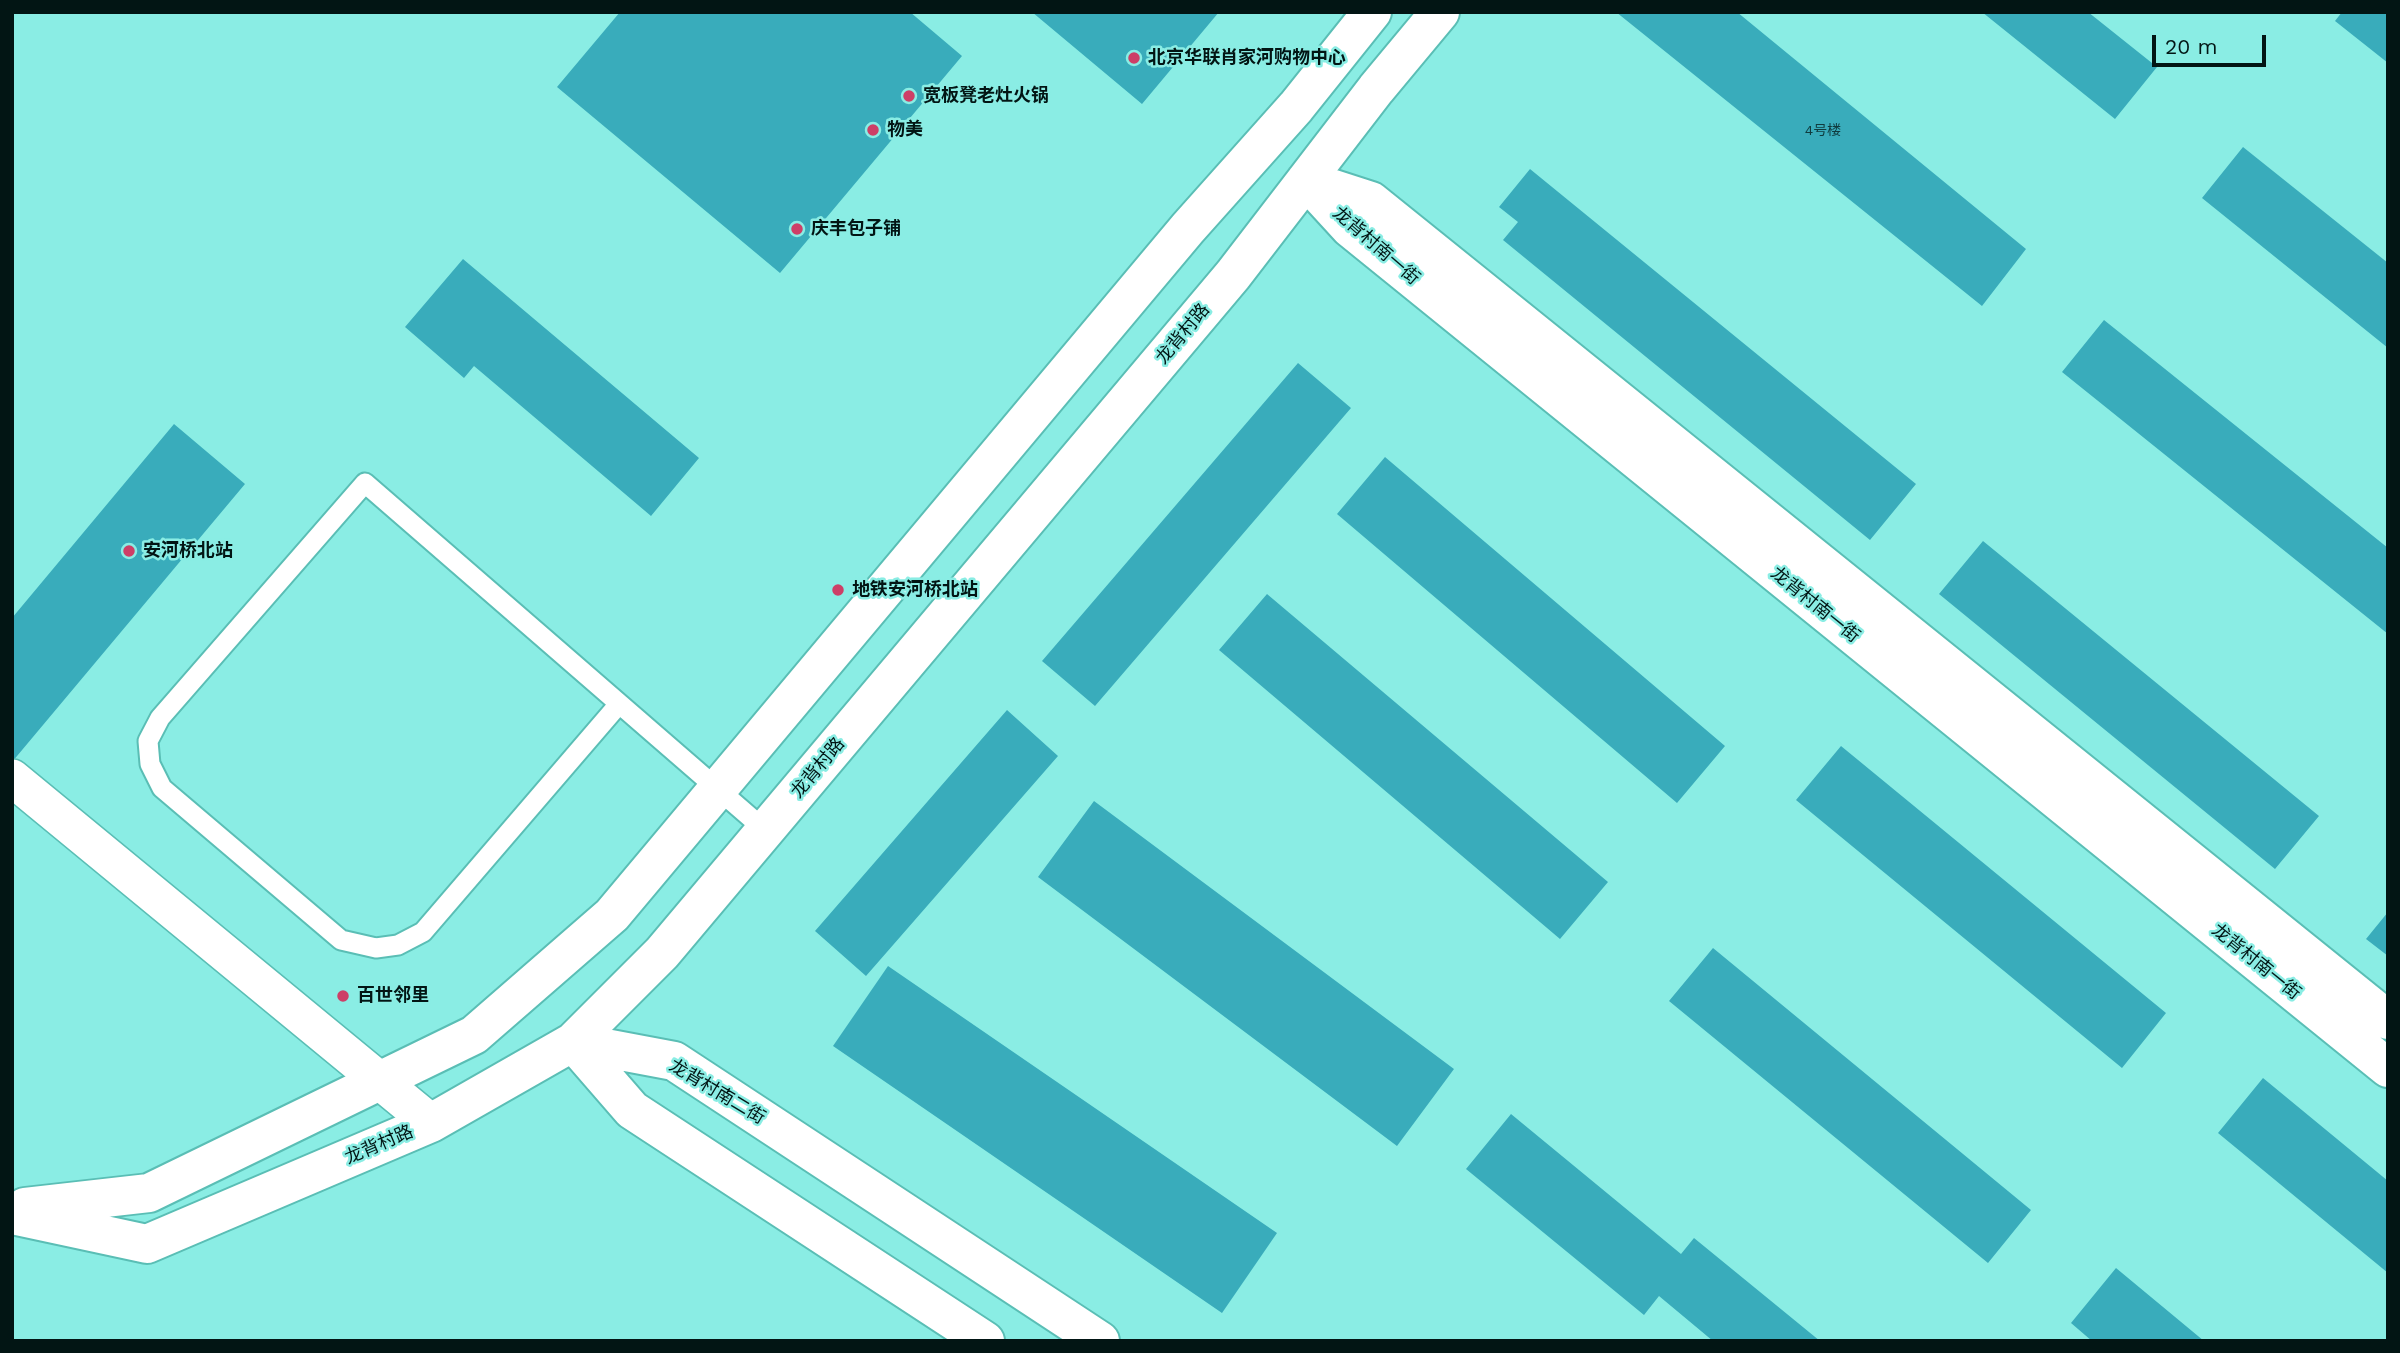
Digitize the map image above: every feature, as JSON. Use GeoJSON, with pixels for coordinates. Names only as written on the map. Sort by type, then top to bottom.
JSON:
{"type":"FeatureCollection","features":[{"type":"Feature","properties":{"kind":"street"},"geometry":{"type":"LineString","coordinates":[[12,1209],[149,1192],[474,1035],[612,915],[1188,228],[1296,107],[1372,12]]}},
{"type":"Feature","properties":{"kind":"street","name":"龙背村路"},"geometry":{"type":"LineString","coordinates":[[12,1215],[147,1244],[431,1123],[573,1042],[662,953],[1233,275],[1376,89],[1440,12]]}},
{"type":"Feature","properties":{"kind":"street","name":"龙背村南一街"},"geometry":{"type":"LineString","coordinates":[[1306,180],[1371,201],[2388,1020]]}},
{"type":"Feature","properties":{"kind":"street","name":"龙背村南一街"},"geometry":{"type":"LineString","coordinates":[[1306,180],[1350,228],[2388,1068]]}},
{"type":"Feature","properties":{"kind":"street"},"geometry":{"type":"LineString","coordinates":[[12,778],[431,1123]]}},
{"type":"Feature","properties":{"kind":"street"},"geometry":{"type":"LineString","coordinates":[[573,1042],[632,1110],[985,1341]]}},
{"type":"Feature","properties":{"kind":"street","name":"龙背村南二街"},"geometry":{"type":"LineString","coordinates":[[573,1042],[674,1061],[1100,1341]]}},
{"type":"Feature","properties":{"kind":"lane"},"geometry":{"type":"LineString","coordinates":[[619,704],[423,932],[398,946],[376,948],[341,940],[162,788],[150,764],[148,741],[160,718],[365,483],[765,830]]}},
{"type":"Feature","properties":{"kind":"building"},"geometry":{"type":"Polygon","coordinates":[[[620,12],[910,12],[962,56],[780,273],[557,87],[620,12]]]}},
{"type":"Feature","properties":{"kind":"building","name":"北京华联肖家河购物中心"},"geometry":{"type":"Polygon","coordinates":[[[1032,12],[1219,12],[1142,104],[1032,12]]]}},
{"type":"Feature","properties":{"kind":"building"},"geometry":{"type":"Polygon","coordinates":[[[1616,12],[1737,12],[2026,249],[1982,306],[1616,12]]]}},
{"type":"Feature","properties":{"kind":"building"},"geometry":{"type":"Polygon","coordinates":[[[1982,12],[2088,12],[2157,67],[2115,119],[1982,12]]]}},
{"type":"Feature","properties":{"kind":"building"},"geometry":{"type":"Polygon","coordinates":[[[2342,12],[2388,12],[2388,63],[2335,21],[2342,12]]]}},
{"type":"Feature","properties":{"kind":"building"},"geometry":{"type":"Polygon","coordinates":[[[2243,147],[2388,263],[2388,348],[2202,198],[2243,147]]]}},
{"type":"Feature","properties":{"kind":"building"},"geometry":{"type":"Polygon","coordinates":[[[1530,169],[1916,484],[1870,540],[1503,240],[1518,222],[1499,207],[1530,169]]]}},
{"type":"Feature","properties":{"kind":"building"},"geometry":{"type":"Polygon","coordinates":[[[463,259],[699,458],[651,516],[474,366],[464,378],[405,327],[463,259]]]}},
{"type":"Feature","properties":{"kind":"building"},"geometry":{"type":"Polygon","coordinates":[[[2104,320],[2388,548],[2388,634],[2062,372],[2104,320]]]}},
{"type":"Feature","properties":{"kind":"building"},"geometry":{"type":"Polygon","coordinates":[[[1298,363],[1351,408],[1095,706],[1042,661],[1298,363]]]}},
{"type":"Feature","properties":{"kind":"building","name":"安河桥北站"},"geometry":{"type":"Polygon","coordinates":[[[174,424],[245,484],[12,762],[12,618],[174,424]]]}},
{"type":"Feature","properties":{"kind":"building"},"geometry":{"type":"Polygon","coordinates":[[[1385,457],[1725,746],[1677,803],[1337,514],[1385,457]]]}},
{"type":"Feature","properties":{"kind":"building"},"geometry":{"type":"Polygon","coordinates":[[[1983,541],[2319,816],[2275,869],[1939,594],[1983,541]]]}},
{"type":"Feature","properties":{"kind":"building"},"geometry":{"type":"Polygon","coordinates":[[[1267,594],[1608,882],[1560,939],[1219,650],[1267,594]]]}},
{"type":"Feature","properties":{"kind":"building"},"geometry":{"type":"Polygon","coordinates":[[[1007,710],[1058,756],[866,976],[815,931],[1007,710]]]}},
{"type":"Feature","properties":{"kind":"building"},"geometry":{"type":"Polygon","coordinates":[[[1841,746],[2166,1013],[2122,1068],[1796,800],[1841,746]]]}},
{"type":"Feature","properties":{"kind":"building"},"geometry":{"type":"Polygon","coordinates":[[[1094,801],[1454,1069],[1397,1146],[1038,877],[1094,801]]]}},
{"type":"Feature","properties":{"kind":"building"},"geometry":{"type":"Polygon","coordinates":[[[2388,912],[2388,956],[2366,939],[2388,912]]]}},
{"type":"Feature","properties":{"kind":"building"},"geometry":{"type":"Polygon","coordinates":[[[1713,948],[2031,1210],[1988,1263],[1669,1001],[1713,948]]]}},
{"type":"Feature","properties":{"kind":"building"},"geometry":{"type":"Polygon","coordinates":[[[888,966],[1277,1233],[1222,1313],[833,1046],[888,966]]]}},
{"type":"Feature","properties":{"kind":"building"},"geometry":{"type":"Polygon","coordinates":[[[2263,1078],[2388,1181],[2388,1273],[2218,1133],[2263,1078]]]}},
{"type":"Feature","properties":{"kind":"building"},"geometry":{"type":"Polygon","coordinates":[[[1511,1114],[1681,1254],[1694,1238],[1820,1341],[1713,1341],[1659,1296],[1644,1315],[1466,1169],[1511,1114]]]}},
{"type":"Feature","properties":{"kind":"building"},"geometry":{"type":"Polygon","coordinates":[[[2116,1268],[2204,1341],[2092,1341],[2071,1323],[2116,1268]]]}},
{"type":"Feature","properties":{"kind":"place","name":"北京华联肖家河购物中心"},"geometry":{"type":"Point","coordinates":[1134,58]}},
{"type":"Feature","properties":{"kind":"place","name":"宽板凳老灶火锅"},"geometry":{"type":"Point","coordinates":[909,96]}},
{"type":"Feature","properties":{"kind":"place","name":"物美"},"geometry":{"type":"Point","coordinates":[873,130]}},
{"type":"Feature","properties":{"kind":"place","name":"庆丰包子铺"},"geometry":{"type":"Point","coordinates":[797,229]}},
{"type":"Feature","properties":{"kind":"place","name":"安河桥北站"},"geometry":{"type":"Point","coordinates":[129,551]}},
{"type":"Feature","properties":{"kind":"place","name":"地铁安河桥北站"},"geometry":{"type":"Point","coordinates":[838,590]}},
{"type":"Feature","properties":{"kind":"place","name":"百世邻里"},"geometry":{"type":"Point","coordinates":[343,996]}}]}
